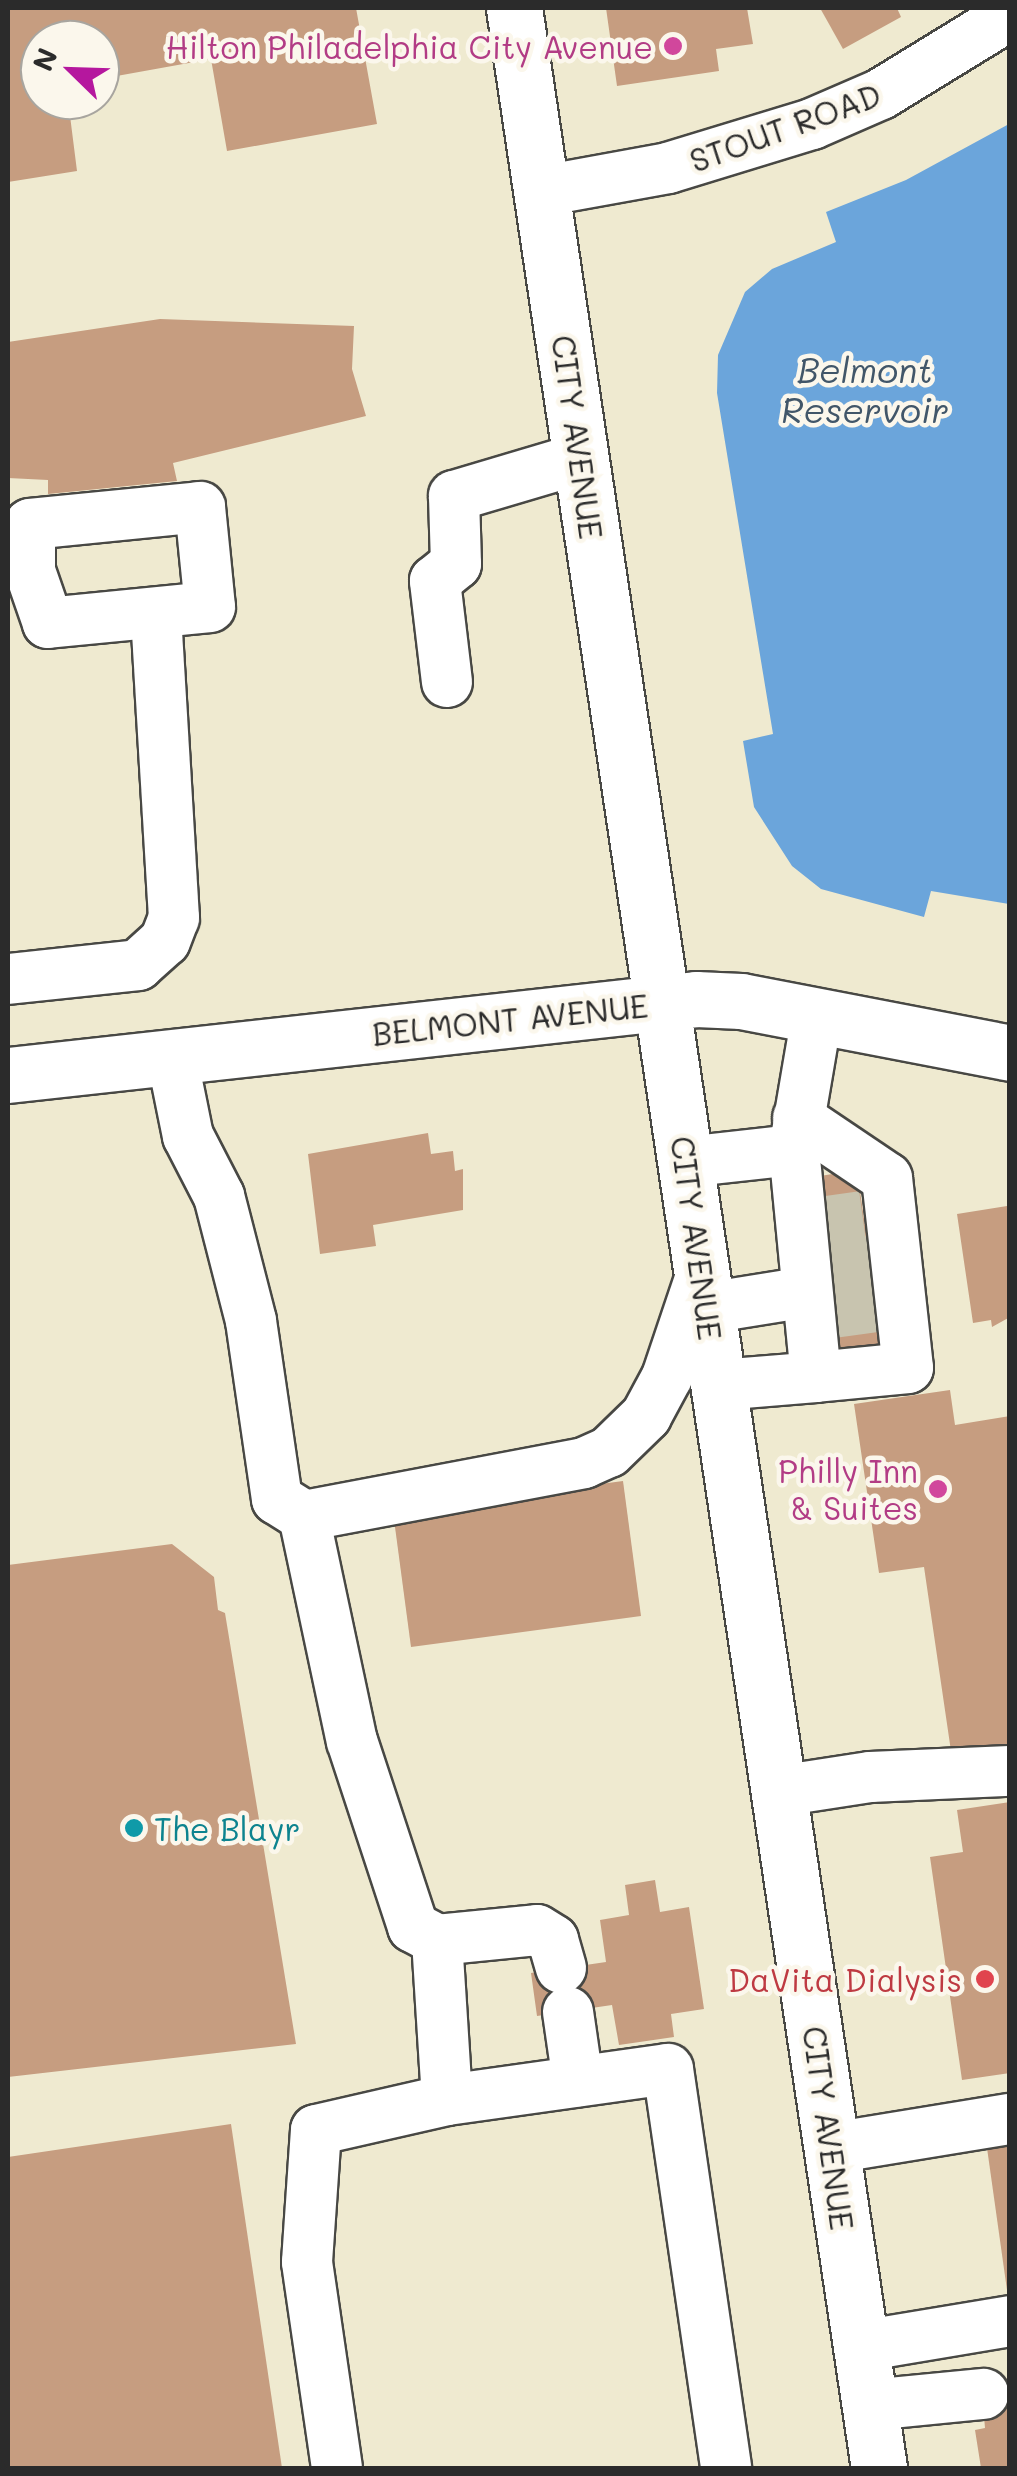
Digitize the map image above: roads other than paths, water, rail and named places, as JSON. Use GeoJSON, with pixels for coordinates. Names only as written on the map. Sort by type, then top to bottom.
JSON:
{"type":"FeatureCollection","features":[{"type":"Feature","properties":{"kind":"main road","name":"CITY AVENUE"},"geometry":{"type":"LineString","coordinates":[[514,8],[879,2468]]}},
{"type":"Feature","properties":{"kind":"main road","name":"BELMONT AVENUE"},"geometry":{"type":"LineString","coordinates":[[8,1075],[662,1001],[740,1000],[1010,1053]]}},
{"type":"Feature","properties":{"kind":"street","name":"STOUT ROAD"},"geometry":{"type":"LineString","coordinates":[[542,191],[682,165],[812,124],[881,94],[1010,16]]}},
{"type":"Feature","properties":{"kind":"street"},"geometry":{"type":"LineString","coordinates":[[446,682],[435,581],[456,564],[454,496],[582,458]]}},
{"type":"Feature","properties":{"kind":"street"},"geometry":{"type":"LineString","coordinates":[[8,979],[138,965],[164,941],[174,918],[156,614]]}},
{"type":"Feature","properties":{"kind":"street"},"geometry":{"type":"LineString","coordinates":[[719,1385],[908,1368],[846,1266],[796,1134],[817,1015]]}},
{"type":"Feature","properties":{"kind":"street"},"geometry":{"type":"LineString","coordinates":[[172,1057],[183,1120],[219,1196],[251,1321],[277,1500],[304,1516],[584,1463],[609,1452],[646,1416],[705,1290],[846,1266]]}},
{"type":"Feature","properties":{"kind":"street"},"geometry":{"type":"LineString","coordinates":[[685,1162],[796,1134],[887,1178],[846,1266],[816,1377]]}},
{"type":"Feature","properties":{"kind":"street"},"geometry":{"type":"LineString","coordinates":[[304,1516],[367,1794],[394,1855],[413,1928],[436,1940],[527,1927],[554,1940],[578,2081]]}},
{"type":"Feature","properties":{"kind":"street"},"geometry":{"type":"LineString","coordinates":[[779,1791],[870,1778],[1010,1771]]}},
{"type":"Feature","properties":{"kind":"street"},"geometry":{"type":"LineString","coordinates":[[436,1940],[448,2100]]}},
{"type":"Feature","properties":{"kind":"street"},"geometry":{"type":"LineString","coordinates":[[337,2468],[306,2262],[316,2130],[448,2100],[668,2069],[726,2468]]}},
{"type":"Feature","properties":{"kind":"street"},"geometry":{"type":"LineString","coordinates":[[832,2148],[1010,2119]]}},
{"type":"Feature","properties":{"kind":"street"},"geometry":{"type":"LineString","coordinates":[[861,2346],[1010,2321]]}},
{"type":"Feature","properties":{"kind":"street"},"geometry":{"type":"LineString","coordinates":[[870,2405],[983,2394]]}},
{"type":"Feature","properties":{"kind":"water","name":"Belmont Reservoir"},"geometry":{"type":"Polygon","coordinates":[[[1009,124],[1009,904],[931,891],[924,917],[821,889],[792,866],[754,807],[743,741],[773,734],[717,393],[718,355],[745,292],[772,269],[836,242],[826,212],[906,180],[1009,124]]]}},
{"type":"Feature","properties":{"kind":"tunnel"},"geometry":{"type":"LineString","coordinates":[[820,1222],[863,1216]]}},
{"type":"Feature","properties":{"kind":"tunnel"},"geometry":{"type":"LineString","coordinates":[[827,1268],[870,1261]]}},
{"type":"Feature","properties":{"kind":"tunnel"},"geometry":{"type":"LineString","coordinates":[[833,1313],[877,1307]]}},
{"type":"Feature","properties":{"kind":"place","name":"Hilton Philadelphia City Avenue"},"geometry":{"type":"Point","coordinates":[673,46]}},
{"type":"Feature","properties":{"kind":"place","name":"Philly Inn & Suites"},"geometry":{"type":"Point","coordinates":[938,1489]}},
{"type":"Feature","properties":{"kind":"place","name":"The Blayr"},"geometry":{"type":"Point","coordinates":[134,1828]}},
{"type":"Feature","properties":{"kind":"place","name":"DaVita Dialysis"},"geometry":{"type":"Point","coordinates":[985,1979]}}]}
